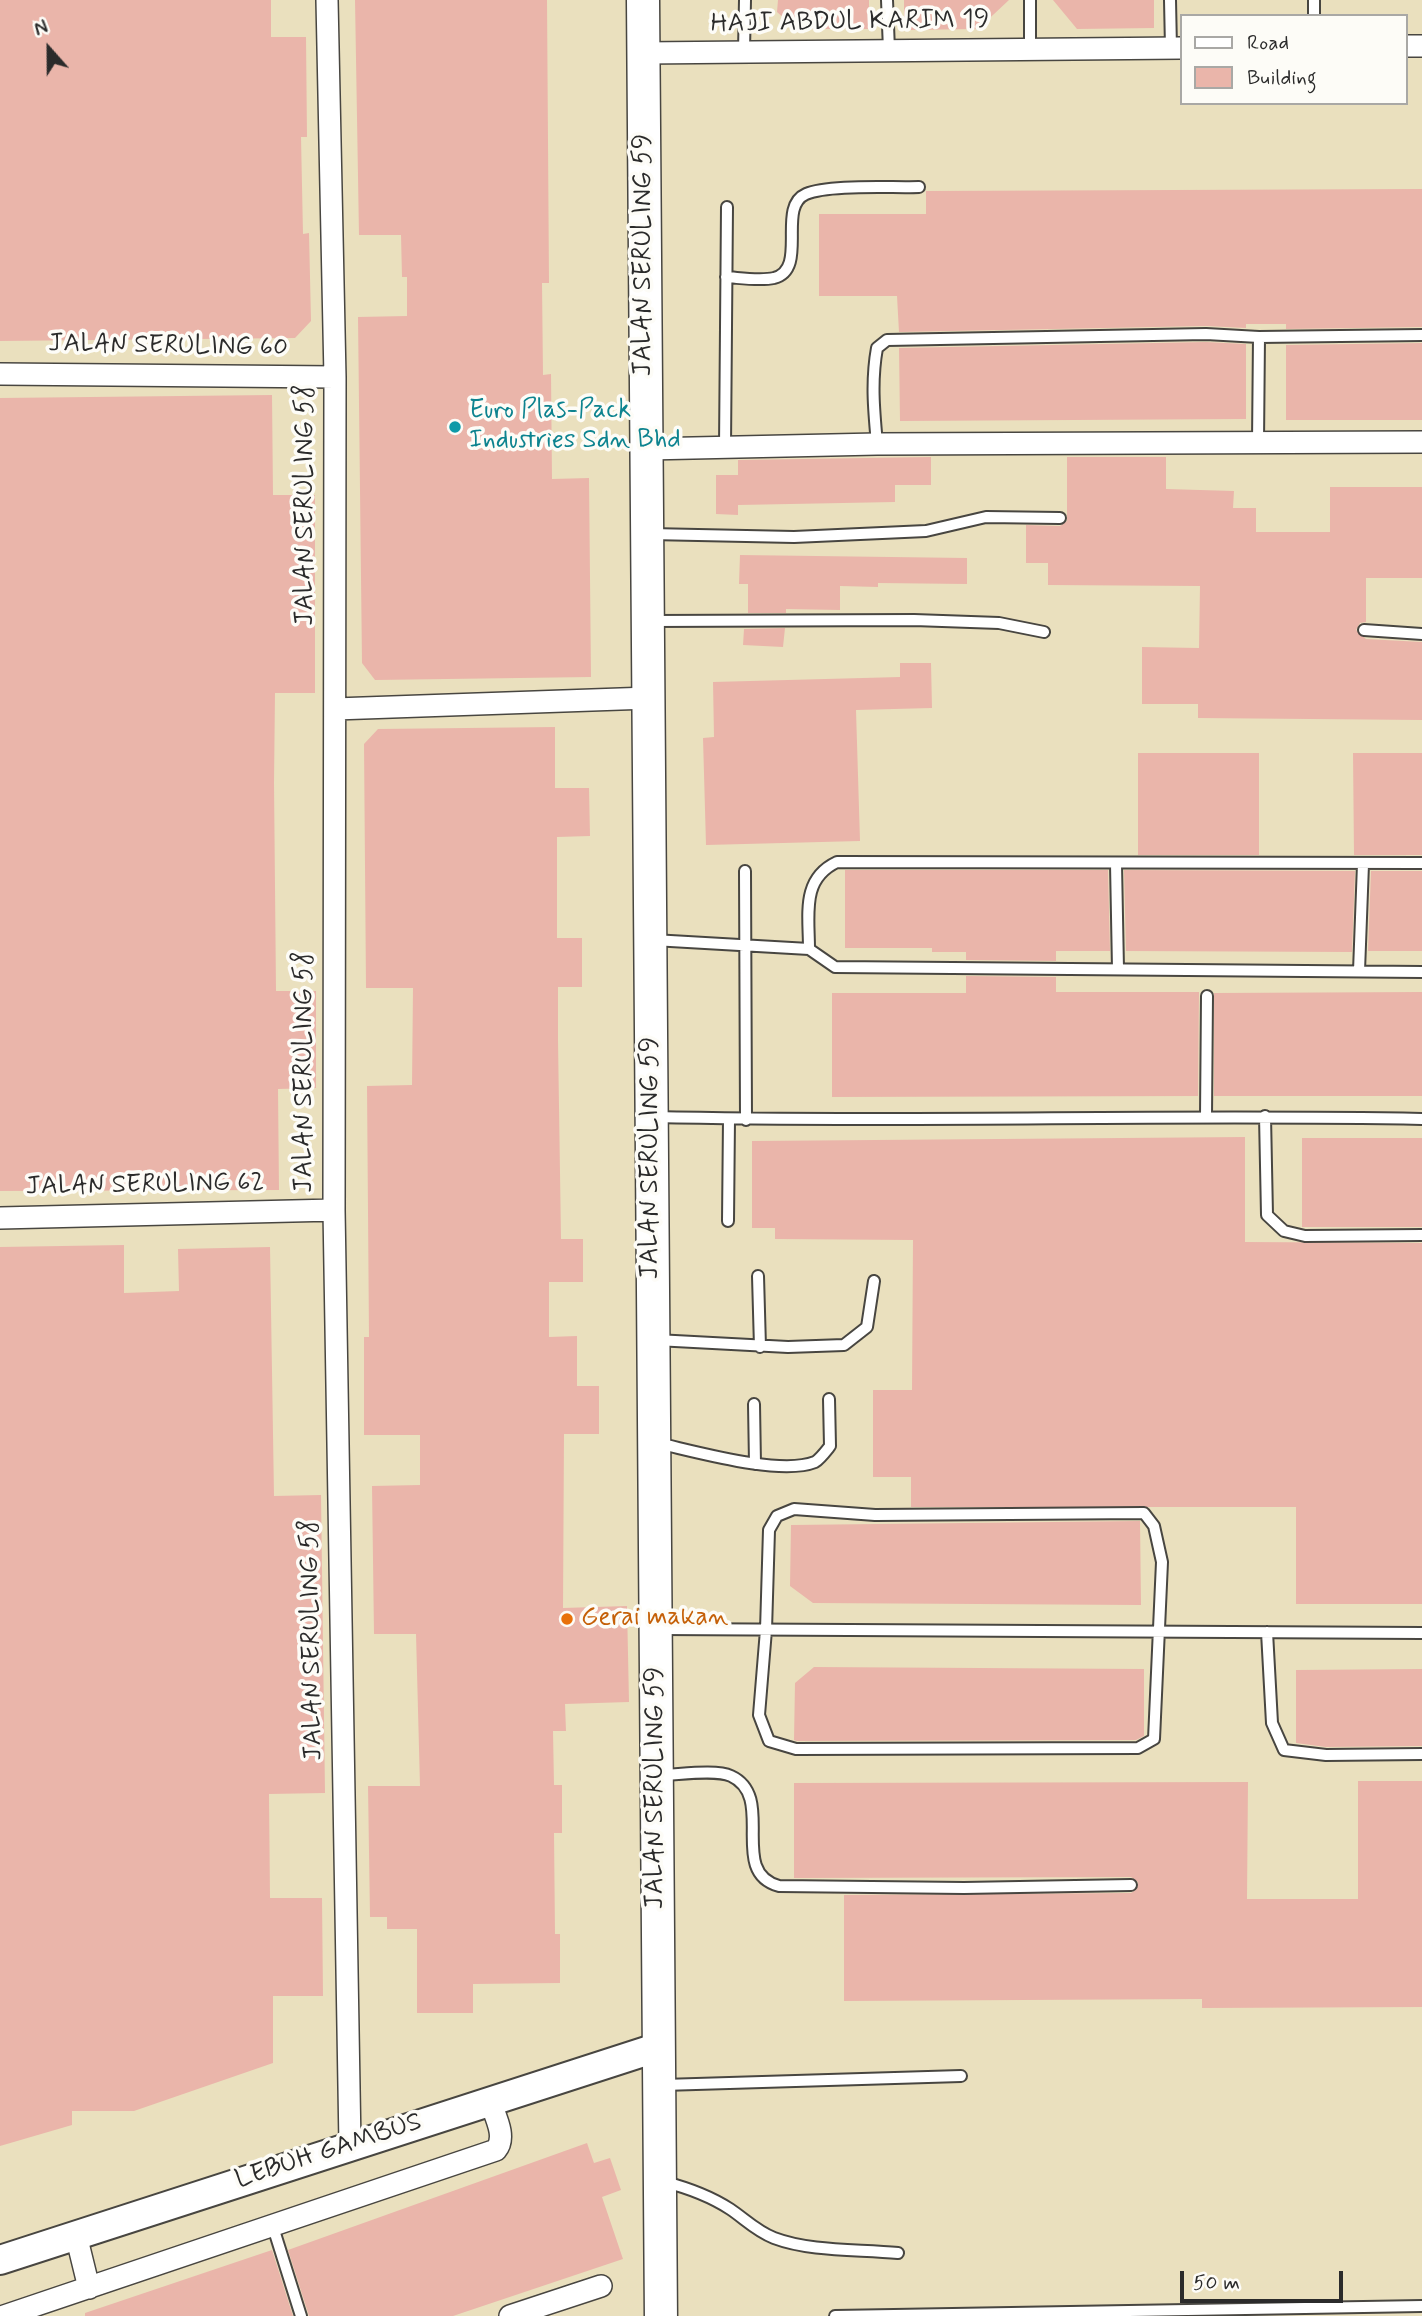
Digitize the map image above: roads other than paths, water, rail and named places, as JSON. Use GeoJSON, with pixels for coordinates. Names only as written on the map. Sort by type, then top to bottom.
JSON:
{"type":"FeatureCollection","features":[{"type":"Feature","properties":{"kind":"main road","name":"JALAN SERULING 59"},"geometry":{"type":"LineString","coordinates":[[643,0],[661,2316]]}},
{"type":"Feature","properties":{"kind":"street","name":"JALAN SERULING 58"},"geometry":{"type":"LineString","coordinates":[[327,0],[335,377],[334,1210],[350,2145]]}},
{"type":"Feature","properties":{"kind":"street","name":"HAJI ABDUL KARIM 19"},"geometry":{"type":"LineString","coordinates":[[643,53],[1176,48]]}},
{"type":"Feature","properties":{"kind":"street","name":"JALAN SERULING 60"},"geometry":{"type":"LineString","coordinates":[[0,374],[335,377]]}},
{"type":"Feature","properties":{"kind":"street"},"geometry":{"type":"LineString","coordinates":[[647,449],[877,444],[1422,442]]}},
{"type":"Feature","properties":{"kind":"street"},"geometry":{"type":"LineString","coordinates":[[335,709],[649,698]]}},
{"type":"Feature","properties":{"kind":"street","name":"JALAN SERULING 62"},"geometry":{"type":"LineString","coordinates":[[0,1218],[334,1210]]}},
{"type":"Feature","properties":{"kind":"street","name":"LEBUH GAMBUS"},"geometry":{"type":"LineString","coordinates":[[0,2260],[659,2047]]}},
{"type":"Feature","properties":{"kind":"street"},"geometry":{"type":"LineString","coordinates":[[4,2316],[496,2150],[501,2145],[501,2136],[490,2101]]}},
{"type":"Feature","properties":{"kind":"street"},"geometry":{"type":"LineString","coordinates":[[76,2235],[89,2288]]}},
{"type":"Feature","properties":{"kind":"street"},"geometry":{"type":"LineString","coordinates":[[510,2316],[601,2286]]}},
{"type":"Feature","properties":{"kind":"lane"},"geometry":{"type":"LineString","coordinates":[[744,51],[745,0]]}},
{"type":"Feature","properties":{"kind":"lane"},"geometry":{"type":"LineString","coordinates":[[887,0],[889,50]]}},
{"type":"Feature","properties":{"kind":"lane"},"geometry":{"type":"LineString","coordinates":[[1030,0],[1030,49]]}},
{"type":"Feature","properties":{"kind":"lane"},"geometry":{"type":"LineString","coordinates":[[1170,0],[1176,48]]}},
{"type":"Feature","properties":{"kind":"lane"},"geometry":{"type":"LineString","coordinates":[[726,277],[772,278],[783,274],[789,264],[794,208],[806,194],[822,190],[919,187]]}},
{"type":"Feature","properties":{"kind":"lane"},"geometry":{"type":"LineString","coordinates":[[725,447],[727,207]]}},
{"type":"Feature","properties":{"kind":"lane"},"geometry":{"type":"LineString","coordinates":[[877,444],[872,388],[874,367],[877,348],[887,340],[1206,334],[1259,337],[1422,335]]}},
{"type":"Feature","properties":{"kind":"lane"},"geometry":{"type":"LineString","coordinates":[[1258,442],[1259,337]]}},
{"type":"Feature","properties":{"kind":"lane"},"geometry":{"type":"LineString","coordinates":[[647,534],[794,537],[926,531],[986,517],[1060,517]]}},
{"type":"Feature","properties":{"kind":"lane"},"geometry":{"type":"LineString","coordinates":[[648,621],[914,620],[999,623],[1044,632]]}},
{"type":"Feature","properties":{"kind":"lane"},"geometry":{"type":"LineString","coordinates":[[1364,629],[1422,634]]}},
{"type":"Feature","properties":{"kind":"lane"},"geometry":{"type":"LineString","coordinates":[[809,948],[812,883],[821,869],[837,862],[1422,863]]}},
{"type":"Feature","properties":{"kind":"lane"},"geometry":{"type":"LineString","coordinates":[[1116,864],[1118,969]]}},
{"type":"Feature","properties":{"kind":"lane"},"geometry":{"type":"LineString","coordinates":[[1359,971],[1363,864]]}},
{"type":"Feature","properties":{"kind":"lane"},"geometry":{"type":"LineString","coordinates":[[745,872],[746,1120]]}},
{"type":"Feature","properties":{"kind":"lane"},"geometry":{"type":"LineString","coordinates":[[650,940],[809,948],[835,967],[1422,972]]}},
{"type":"Feature","properties":{"kind":"lane"},"geometry":{"type":"LineString","coordinates":[[1206,1116],[1207,996]]}},
{"type":"Feature","properties":{"kind":"lane"},"geometry":{"type":"LineString","coordinates":[[652,1117],[746,1120],[1206,1116],[1422,1119]]}},
{"type":"Feature","properties":{"kind":"lane"},"geometry":{"type":"LineString","coordinates":[[1265,1116],[1267,1215],[1284,1231],[1305,1236],[1422,1235]]}},
{"type":"Feature","properties":{"kind":"lane"},"geometry":{"type":"LineString","coordinates":[[728,1220],[729,1119]]}},
{"type":"Feature","properties":{"kind":"lane"},"geometry":{"type":"LineString","coordinates":[[758,1276],[760,1347]]}},
{"type":"Feature","properties":{"kind":"lane"},"geometry":{"type":"LineString","coordinates":[[653,1339],[760,1347],[844,1345],[867,1327],[874,1280]]}},
{"type":"Feature","properties":{"kind":"lane"},"geometry":{"type":"LineString","coordinates":[[654,1443],[755,1464],[789,1466],[816,1462],[830,1446],[829,1399]]}},
{"type":"Feature","properties":{"kind":"lane"},"geometry":{"type":"LineString","coordinates":[[754,1404],[755,1464]]}},
{"type":"Feature","properties":{"kind":"lane"},"geometry":{"type":"LineString","coordinates":[[794,1509],[875,1515],[1144,1513],[1154,1526],[1162,1562],[1154,1740],[1138,1748],[796,1749],[769,1741],[759,1715],[766,1630],[769,1530],[777,1516],[794,1509]]}},
{"type":"Feature","properties":{"kind":"lane"},"geometry":{"type":"LineString","coordinates":[[656,1629],[1422,1633]]}},
{"type":"Feature","properties":{"kind":"lane"},"geometry":{"type":"LineString","coordinates":[[1267,1632],[1272,1723],[1284,1750],[1325,1755],[1422,1754]]}},
{"type":"Feature","properties":{"kind":"lane"},"geometry":{"type":"LineString","coordinates":[[657,1775],[728,1774],[740,1781],[750,1792],[756,1870],[765,1882],[779,1886],[964,1888],[1131,1885]]}},
{"type":"Feature","properties":{"kind":"lane"},"geometry":{"type":"LineString","coordinates":[[660,2085],[961,2076]]}},
{"type":"Feature","properties":{"kind":"lane"},"geometry":{"type":"LineString","coordinates":[[660,2180],[695,2190],[731,2209],[752,2228],[776,2239],[802,2245],[898,2253]]}},
{"type":"Feature","properties":{"kind":"lane"},"geometry":{"type":"LineString","coordinates":[[273,2227],[301,2316]]}},
{"type":"Feature","properties":{"kind":"lane"},"geometry":{"type":"LineString","coordinates":[[835,2316],[1422,2306]]}},
{"type":"Feature","properties":{"kind":"place","name":"Euro Plas-Pack Industries Sdn Bhd"},"geometry":{"type":"Point","coordinates":[455,427]}},
{"type":"Feature","properties":{"kind":"place","name":"Gerai makan"},"geometry":{"type":"Point","coordinates":[567,1619]}}]}
